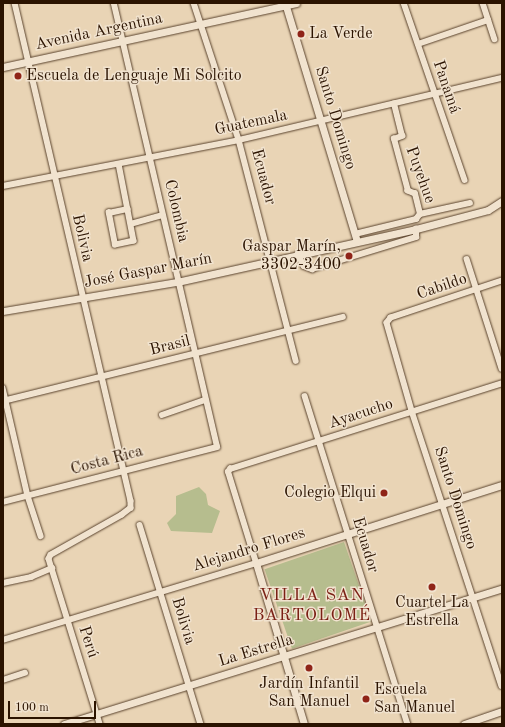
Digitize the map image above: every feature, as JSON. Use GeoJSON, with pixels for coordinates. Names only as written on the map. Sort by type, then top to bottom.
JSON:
{"type":"FeatureCollection","features":[{"type":"Feature","properties":{"kind":"street","name":"Bolivia"},"geometry":{"type":"LineString","coordinates":[[15,3],[100,377],[122,471],[131,501],[131,508],[122,515],[51,555],[49,559],[52,568]]}},
{"type":"Feature","properties":{"kind":"street","name":"Colombia"},"geometry":{"type":"LineString","coordinates":[[114,3],[177,282],[217,447]]}},
{"type":"Feature","properties":{"kind":"street","name":"Ecuador"},"geometry":{"type":"LineString","coordinates":[[194,3],[239,140],[272,260],[296,361]]}},
{"type":"Feature","properties":{"kind":"street","name":"Avenida Argentina"},"geometry":{"type":"LineString","coordinates":[[3,67],[285,4],[296,3]]}},
{"type":"Feature","properties":{"kind":"street","name":"Panamá"},"geometry":{"type":"LineString","coordinates":[[404,3],[434,94],[465,180]]}},
{"type":"Feature","properties":{"kind":"street"},"geometry":{"type":"LineString","coordinates":[[483,3],[495,39]]}},
{"type":"Feature","properties":{"kind":"street","name":"Santo Domingo"},"geometry":{"type":"LineString","coordinates":[[285,4],[356,238]]}},
{"type":"Feature","properties":{"kind":"street"},"geometry":{"type":"LineString","coordinates":[[418,44],[488,20]]}},
{"type":"Feature","properties":{"kind":"street","name":"Guatemala"},"geometry":{"type":"LineString","coordinates":[[3,186],[239,140],[502,78]]}},
{"type":"Feature","properties":{"kind":"street","name":"Puyehue"},"geometry":{"type":"LineString","coordinates":[[394,104],[402,136],[394,139],[408,190],[415,194],[420,214]]}},
{"type":"Feature","properties":{"kind":"street"},"geometry":{"type":"LineString","coordinates":[[119,164],[128,209],[131,224],[134,241],[115,245],[109,213],[128,209]]}},
{"type":"Feature","properties":{"kind":"street","name":"José Gaspar Marín"},"geometry":{"type":"LineString","coordinates":[[3,312],[177,282],[298,254],[356,238],[416,229],[488,210],[502,201]]}},
{"type":"Feature","properties":{"kind":"street","name":"Puyehue"},"geometry":{"type":"LineString","coordinates":[[356,238],[416,219],[420,214],[470,203]]}},
{"type":"Feature","properties":{"kind":"street"},"geometry":{"type":"LineString","coordinates":[[131,224],[162,215]]}},
{"type":"Feature","properties":{"kind":"street"},"geometry":{"type":"LineString","coordinates":[[298,254],[304,266],[312,269],[416,237],[416,229]]}},
{"type":"Feature","properties":{"kind":"street"},"geometry":{"type":"LineString","coordinates":[[467,259],[502,369]]}},
{"type":"Feature","properties":{"kind":"street","name":"Cabildo"},"geometry":{"type":"LineString","coordinates":[[391,318],[502,281]]}},
{"type":"Feature","properties":{"kind":"street","name":"Brasil"},"geometry":{"type":"LineString","coordinates":[[5,401],[344,317]]}},
{"type":"Feature","properties":{"kind":"street","name":"Santo Domingo"},"geometry":{"type":"LineString","coordinates":[[391,318],[387,323],[412,411],[502,686]]}},
{"type":"Feature","properties":{"kind":"street","name":"Ayacucho"},"geometry":{"type":"LineString","coordinates":[[256,563],[228,470],[502,383]]}},
{"type":"Feature","properties":{"kind":"street"},"geometry":{"type":"LineString","coordinates":[[3,388],[28,496],[41,536]]}},
{"type":"Feature","properties":{"kind":"street","name":"Ecuador"},"geometry":{"type":"LineString","coordinates":[[305,396],[408,724]]}},
{"type":"Feature","properties":{"kind":"street"},"geometry":{"type":"LineString","coordinates":[[162,415],[205,400]]}},
{"type":"Feature","properties":{"kind":"street","name":"Costa Rica"},"geometry":{"type":"LineString","coordinates":[[3,502],[217,447]]}},
{"type":"Feature","properties":{"kind":"street","name":"Alejandro Flores"},"geometry":{"type":"LineString","coordinates":[[3,640],[256,563],[502,485]]}},
{"type":"Feature","properties":{"kind":"street","name":"Bolivia"},"geometry":{"type":"LineString","coordinates":[[140,525],[201,724]]}},
{"type":"Feature","properties":{"kind":"street"},"geometry":{"type":"LineString","coordinates":[[256,563],[304,724]]}},
{"type":"Feature","properties":{"kind":"street"},"geometry":{"type":"LineString","coordinates":[[3,583],[31,577],[52,568]]}},
{"type":"Feature","properties":{"kind":"street","name":"Perú"},"geometry":{"type":"LineString","coordinates":[[52,568],[100,724]]}},
{"type":"Feature","properties":{"kind":"street","name":"La Estrella"},"geometry":{"type":"LineString","coordinates":[[64,724],[190,687],[502,588]]}},
{"type":"Feature","properties":{"kind":"street"},"geometry":{"type":"LineString","coordinates":[[3,680],[25,673]]}},
{"type":"Feature","properties":{"kind":"street"},"geometry":{"type":"LineString","coordinates":[[464,724],[502,711]]}},
{"type":"Feature","properties":{"kind":"green space"},"geometry":{"type":"Polygon","coordinates":[[[199,487],[206,494],[208,505],[220,511],[212,533],[171,531],[167,523],[176,514],[176,496],[199,487]]]}},
{"type":"Feature","properties":{"kind":"green space"},"geometry":{"type":"Polygon","coordinates":[[[344,542],[371,621],[292,649],[265,569],[344,542]]]}},
{"type":"Feature","properties":{"kind":"place","name":"La Verde"},"geometry":{"type":"Point","coordinates":[301,34]}},
{"type":"Feature","properties":{"kind":"place","name":"Escuela de Lenguaje Mi Solcito"},"geometry":{"type":"Point","coordinates":[18,76]}},
{"type":"Feature","properties":{"kind":"place","name":"Gaspar Marín, 3302-3400"},"geometry":{"type":"Point","coordinates":[349,256]}},
{"type":"Feature","properties":{"kind":"place","name":"Colegio Elqui"},"geometry":{"type":"Point","coordinates":[384,493]}},
{"type":"Feature","properties":{"kind":"place","name":"Cuartel La Estrella"},"geometry":{"type":"Point","coordinates":[432,587]}},
{"type":"Feature","properties":{"kind":"place","name":"Jardín Infantil San Manuel"},"geometry":{"type":"Point","coordinates":[309,668]}},
{"type":"Feature","properties":{"kind":"place","name":"Escuela San Manuel"},"geometry":{"type":"Point","coordinates":[366,699]}},
{"type":"Feature","properties":{"kind":"district","name":"VILLA SAN BARTOLOMÉ"},"geometry":{"type":"Point","coordinates":[312,606]}}]}
